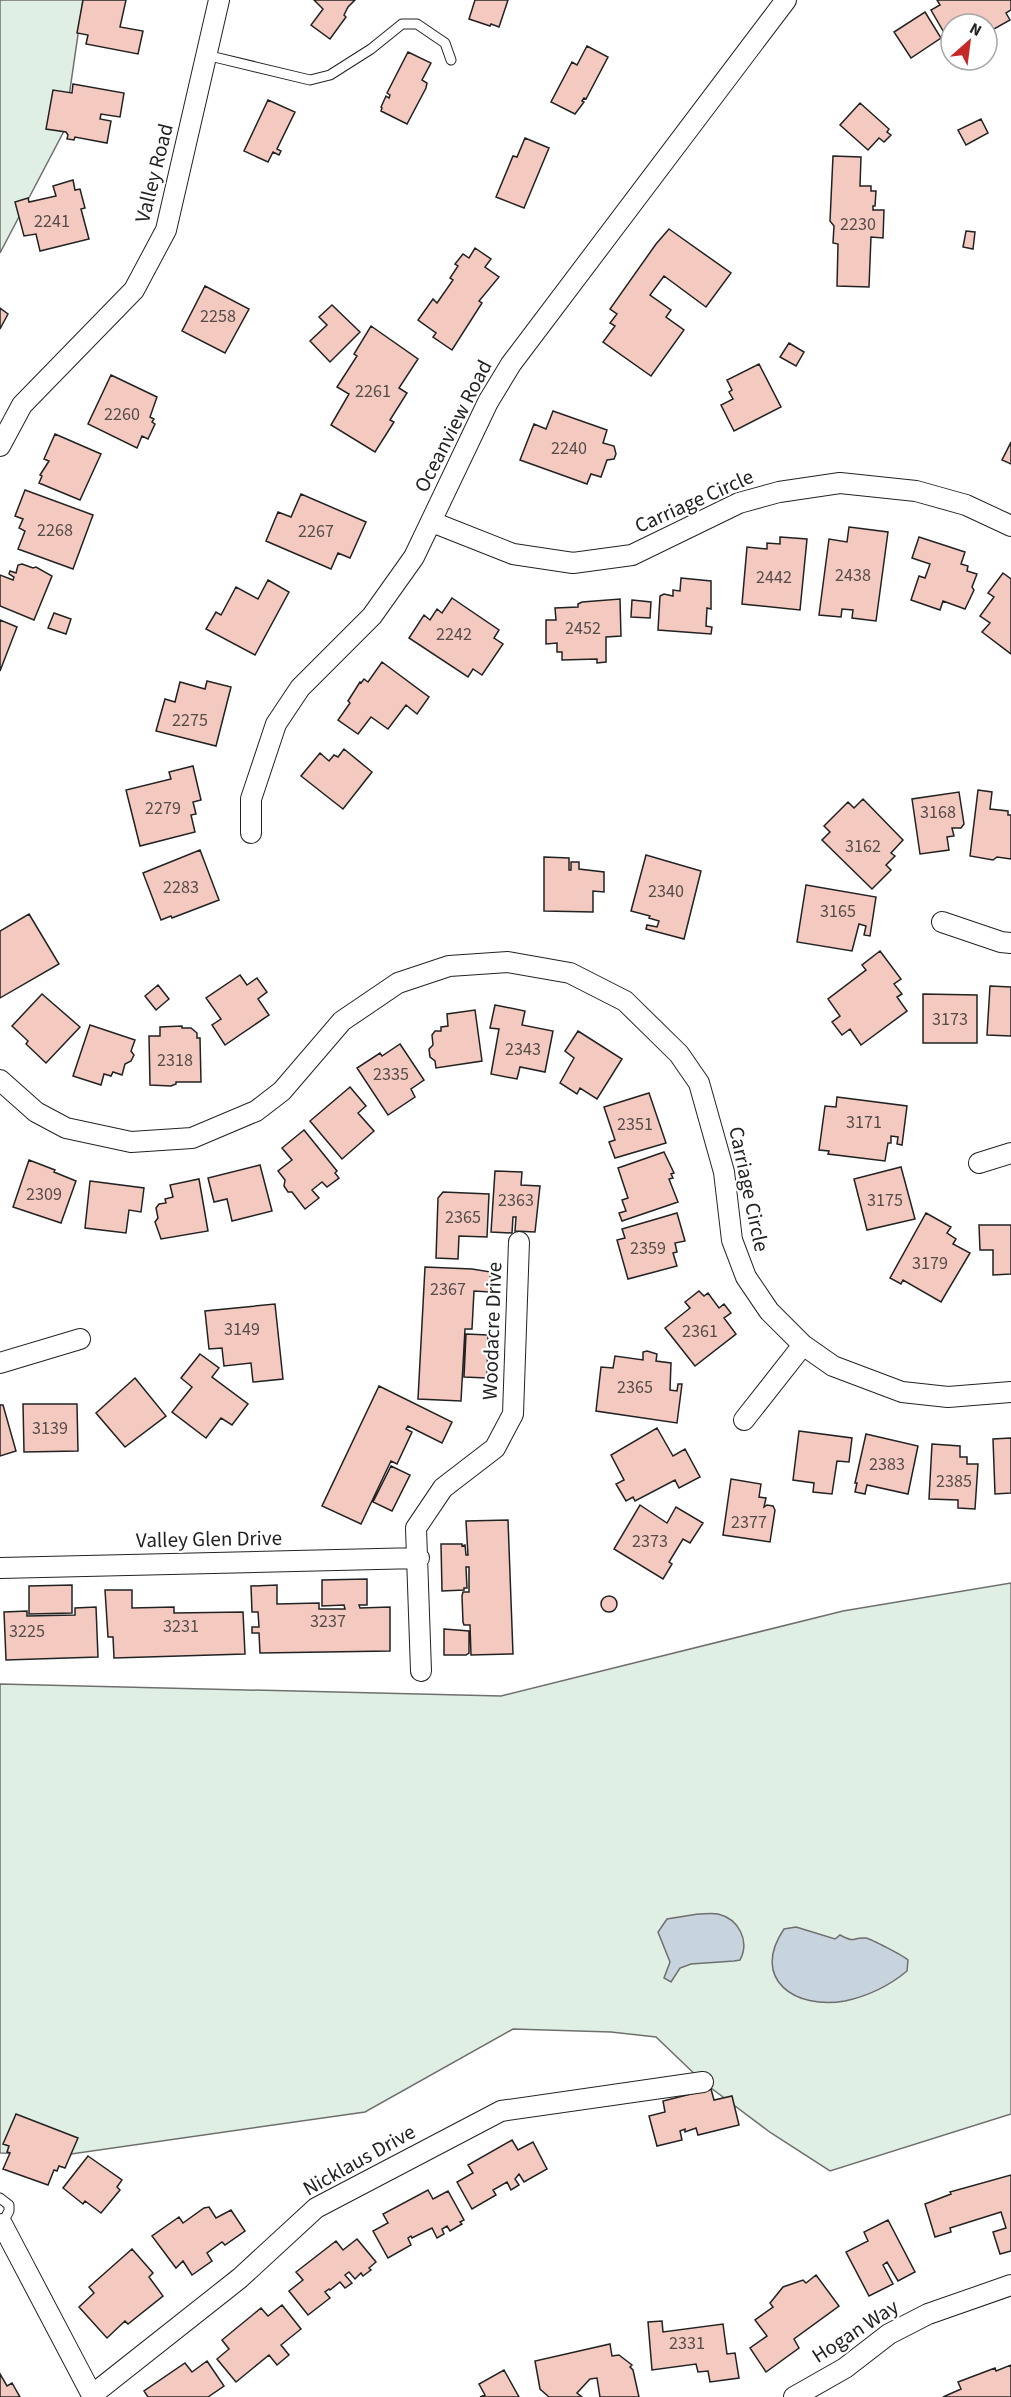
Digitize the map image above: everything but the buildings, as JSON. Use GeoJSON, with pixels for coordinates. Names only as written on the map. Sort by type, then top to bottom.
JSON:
{"type":"FeatureCollection","features":[{"type":"Feature","properties":{"kind":"street","name":"Valley Road"},"geometry":{"type":"LineString","coordinates":[[0,446],[22,405],[134,290],[166,230],[219,0]]}},
{"type":"Feature","properties":{"kind":"street","name":"Oceanview Road"},"geometry":{"type":"LineString","coordinates":[[251,833],[251,799],[276,724],[300,688],[372,616],[414,557],[489,402],[511,364],[786,0]]}},
{"type":"Feature","properties":{"kind":"street","name":"Carriage Circle"},"geometry":{"type":"LineString","coordinates":[[432,522],[513,554],[573,563],[632,555],[739,503],[779,492],[840,483],[916,491],[966,505],[1011,526]]}},
{"type":"Feature","properties":{"kind":"street"},"geometry":{"type":"LineString","coordinates":[[942,922],[1001,942],[1011,943]]}},
{"type":"Feature","properties":{"kind":"street","name":"Carriage Circle"},"geometry":{"type":"LineString","coordinates":[[0,1080],[36,1112],[66,1128],[131,1142],[192,1138],[256,1112],[282,1091],[342,1021],[399,983],[450,966],[508,962],[570,973],[625,1000],[679,1054],[699,1083],[724,1172],[732,1240],[746,1277],[769,1311],[803,1345],[833,1366],[902,1392],[948,1397],[1011,1392]]}},
{"type":"Feature","properties":{"kind":"street"},"geometry":{"type":"LineString","coordinates":[[979,1163],[1011,1153]]}},
{"type":"Feature","properties":{"kind":"street","name":"Woodacre Drive"},"geometry":{"type":"LineString","coordinates":[[421,1671],[417,1528],[443,1488],[495,1448],[513,1414],[519,1242]]}},
{"type":"Feature","properties":{"kind":"street"},"geometry":{"type":"LineString","coordinates":[[0,1363],[80,1340]]}},
{"type":"Feature","properties":{"kind":"street"},"geometry":{"type":"LineString","coordinates":[[744,1420],[803,1345]]}},
{"type":"Feature","properties":{"kind":"street","name":"Valley Glen Drive"},"geometry":{"type":"LineString","coordinates":[[0,1568],[419,1558]]}},
{"type":"Feature","properties":{"kind":"street","name":"Nicklaus Drive"},"geometry":{"type":"LineString","coordinates":[[2,2224],[93,2396],[240,2278],[316,2208],[501,2111],[703,2082]]}},
{"type":"Feature","properties":{"kind":"street","name":"Hogan Way"},"geometry":{"type":"LineString","coordinates":[[794,2397],[845,2368],[889,2334],[928,2314],[1011,2285]]}},
{"type":"Feature","properties":{"kind":"lane"},"geometry":{"type":"LineString","coordinates":[[206,55],[310,80],[330,75],[371,49],[402,24],[417,24],[445,43],[451,60]]}},
{"type":"Feature","properties":{"kind":"lane"},"geometry":{"type":"LineString","coordinates":[[0,2198],[9,2205],[9,2211],[2,2224]]}},
{"type":"Feature","properties":{"kind":"green space"},"geometry":{"type":"Polygon","coordinates":[[[0,0],[83,0],[64,131],[0,253],[0,0]]]}},
{"type":"Feature","properties":{"kind":"green space"},"geometry":{"type":"Polygon","coordinates":[[[1011,1583],[1011,2114],[830,2171],[771,2133],[703,2082],[656,2037],[611,2032],[513,2029],[365,2112],[71,2154],[0,2153],[0,1684],[501,1696],[843,1611],[1011,1583]]]}},
{"type":"Feature","properties":{"kind":"shaded area"},"geometry":{"type":"Polygon","coordinates":[[[698,1914],[718,1914],[732,1921],[741,1932],[743,1953],[740,1960],[691,1964],[680,1968],[671,1982],[664,1978],[670,1962],[658,1932],[667,1919],[698,1914]]]}},
{"type":"Feature","properties":{"kind":"shaded area"},"geometry":{"type":"Polygon","coordinates":[[[796,1927],[835,1939],[840,1935],[852,1940],[869,1939],[908,1960],[907,1971],[878,1990],[862,1996],[827,2003],[810,2001],[783,1987],[775,1976],[772,1963],[775,1947],[784,1929],[796,1927]]]}}]}
